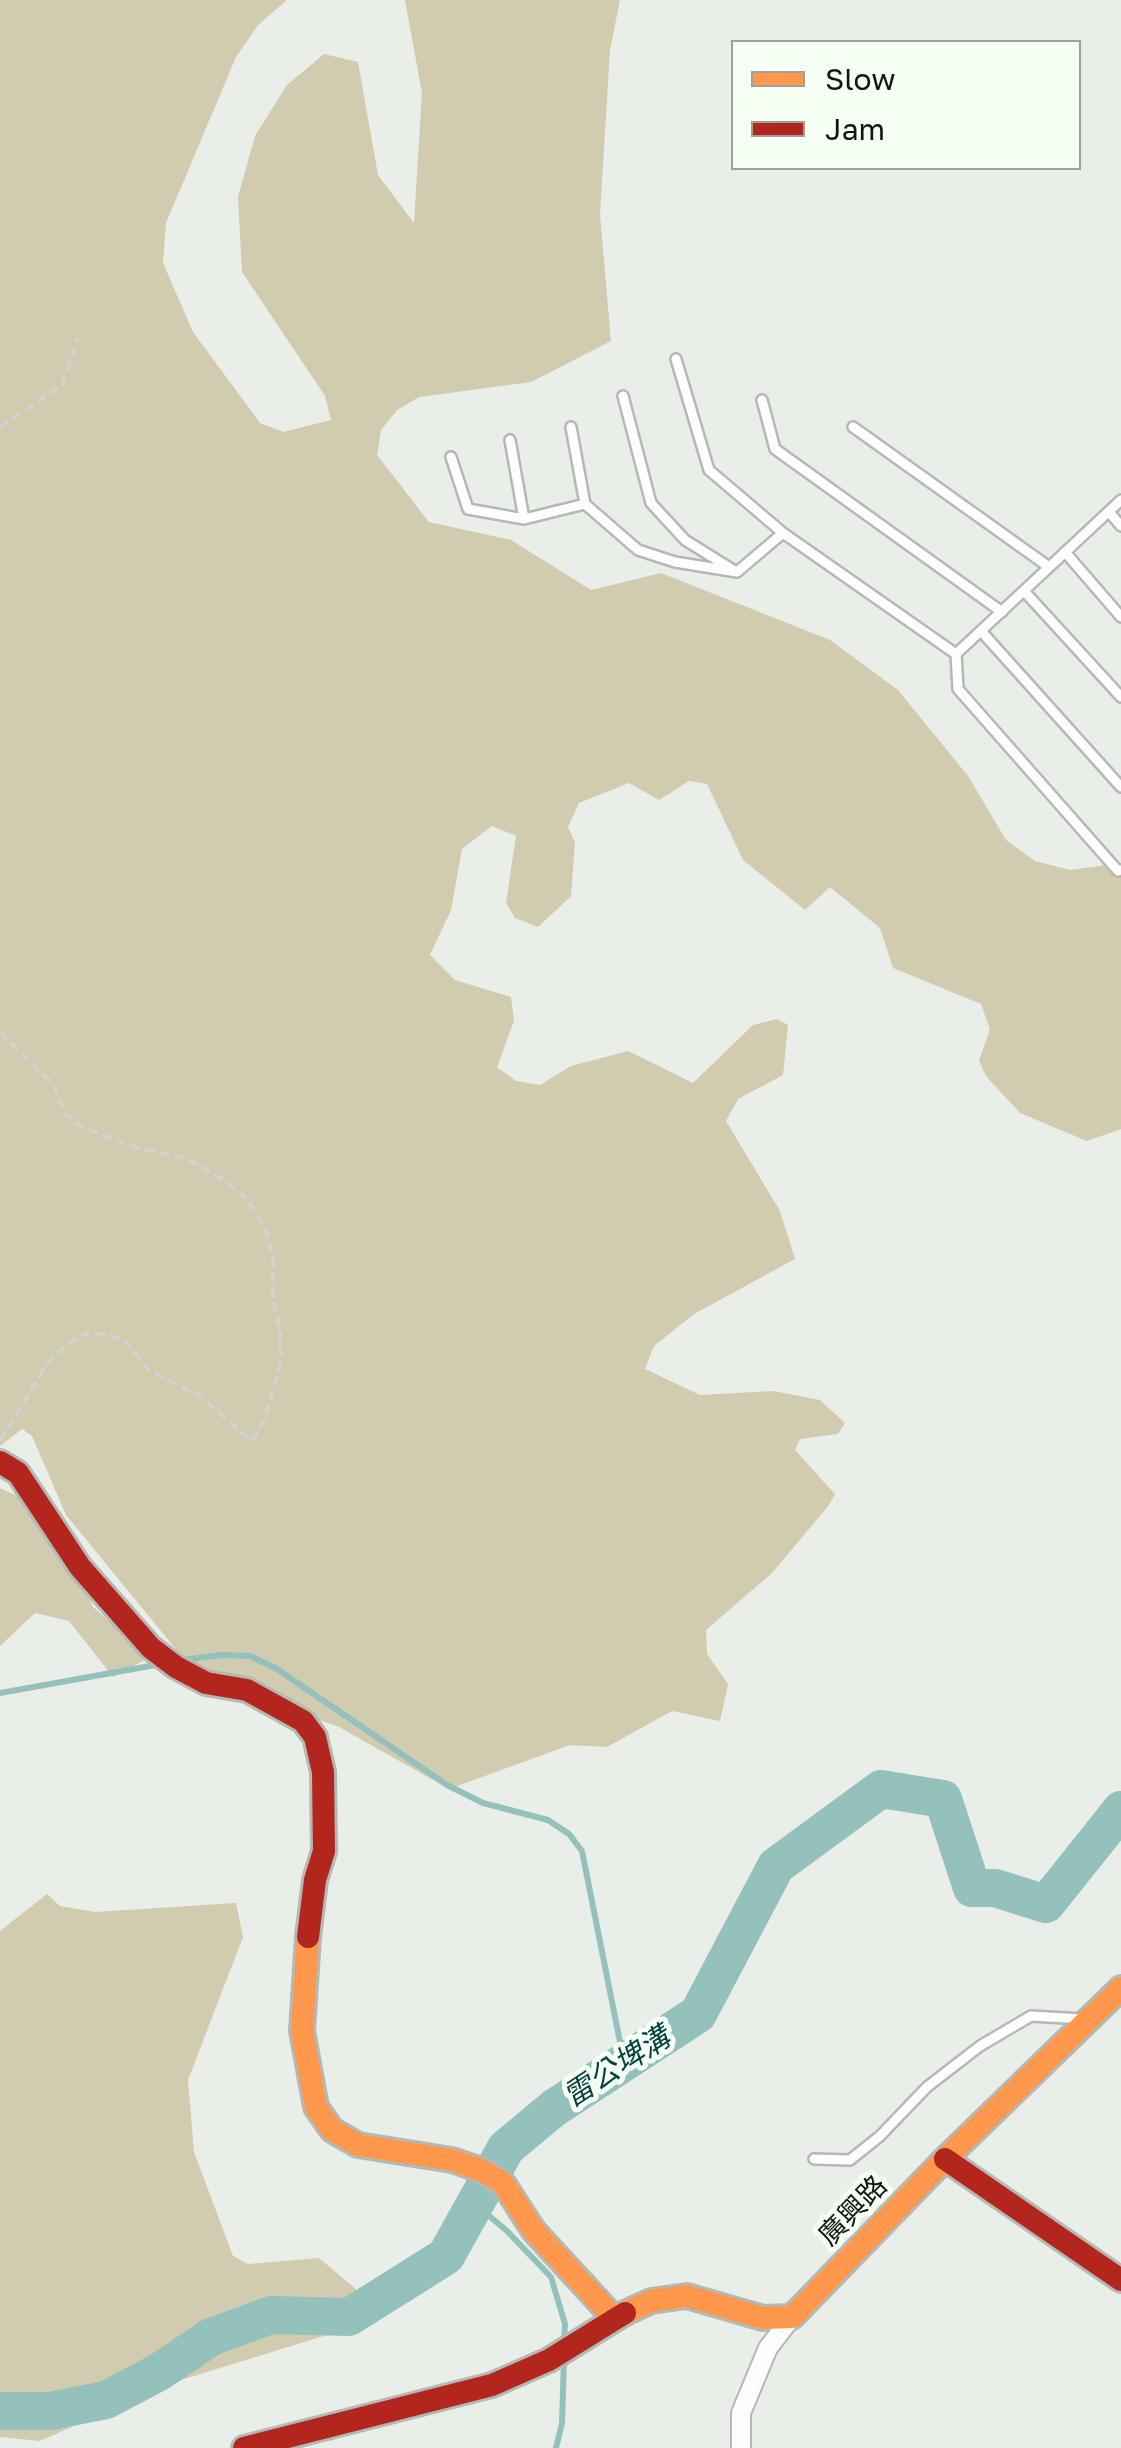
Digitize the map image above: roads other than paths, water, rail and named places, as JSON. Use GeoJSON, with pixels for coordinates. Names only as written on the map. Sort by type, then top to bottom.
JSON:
{"type":"FeatureCollection","features":[{"type":"Feature","properties":{"kind":"street"},"geometry":{"type":"LineString","coordinates":[[0,1462],[18,1473],[80,1567],[156,1652],[206,1683],[246,1690],[302,1721],[314,1737],[323,1772],[324,1851],[315,1880],[303,1976],[302,2030],[316,2107],[332,2130],[358,2145],[452,2160],[481,2170],[503,2184],[534,2231],[614,2318]]}},
{"type":"Feature","properties":{"kind":"street","name":"廣興路"},"geometry":{"type":"LineString","coordinates":[[792,2316],[945,2159],[1121,1988]]}},
{"type":"Feature","properties":{"kind":"street"},"geometry":{"type":"LineString","coordinates":[[945,2159],[1121,2280]]}},
{"type":"Feature","properties":{"kind":"street"},"geometry":{"type":"LineString","coordinates":[[244,2448],[492,2385],[549,2360],[614,2318],[651,2301],[687,2296],[763,2318],[792,2316]]}},
{"type":"Feature","properties":{"kind":"street"},"geometry":{"type":"LineString","coordinates":[[741,2448],[740,2414],[768,2348],[792,2316]]}},
{"type":"Feature","properties":{"kind":"lane"},"geometry":{"type":"LineString","coordinates":[[676,359],[709,470],[783,533],[956,654]]}},
{"type":"Feature","properties":{"kind":"lane"},"geometry":{"type":"LineString","coordinates":[[623,396],[651,503],[686,540],[737,572]]}},
{"type":"Feature","properties":{"kind":"lane"},"geometry":{"type":"LineString","coordinates":[[762,400],[775,448],[1002,612]]}},
{"type":"Feature","properties":{"kind":"lane"},"geometry":{"type":"LineString","coordinates":[[570,427],[585,504],[638,550],[675,562],[737,572],[783,533]]}},
{"type":"Feature","properties":{"kind":"lane"},"geometry":{"type":"LineString","coordinates":[[853,427],[1049,568]]}},
{"type":"Feature","properties":{"kind":"lane"},"geometry":{"type":"LineString","coordinates":[[510,440],[524,520]]}},
{"type":"Feature","properties":{"kind":"lane"},"geometry":{"type":"LineString","coordinates":[[451,457],[468,509],[524,520],[585,504]]}},
{"type":"Feature","properties":{"kind":"lane"},"geometry":{"type":"LineString","coordinates":[[956,654],[1121,500]]}},
{"type":"Feature","properties":{"kind":"lane"},"geometry":{"type":"LineString","coordinates":[[1108,512],[1121,526]]}},
{"type":"Feature","properties":{"kind":"lane"},"geometry":{"type":"LineString","coordinates":[[1066,552],[1121,617]]}},
{"type":"Feature","properties":{"kind":"lane"},"geometry":{"type":"LineString","coordinates":[[1024,591],[1121,696]]}},
{"type":"Feature","properties":{"kind":"lane"},"geometry":{"type":"LineString","coordinates":[[981,631],[1121,787]]}},
{"type":"Feature","properties":{"kind":"lane"},"geometry":{"type":"LineString","coordinates":[[956,654],[958,689],[1121,870]]}},
{"type":"Feature","properties":{"kind":"lane"},"geometry":{"type":"LineString","coordinates":[[814,2159],[850,2160],[880,2136],[927,2087],[980,2046],[1031,2016],[1086,2019]]}},
{"type":"Feature","properties":{"kind":"waterway"},"geometry":{"type":"LineString","coordinates":[[183,1660],[250,1656],[277,1669],[447,1785],[483,1803],[548,1820],[569,1834],[582,1851],[624,2062]]}},
{"type":"Feature","properties":{"kind":"waterway"},"geometry":{"type":"LineString","coordinates":[[0,1693],[161,1664]]}},
{"type":"Feature","properties":{"kind":"waterway","name":"雷公埤溝"},"geometry":{"type":"LineString","coordinates":[[0,2411],[50,2411],[106,2400],[159,2372],[211,2337],[271,2315],[349,2317],[446,2256],[506,2148],[554,2108],[698,2014],[776,1866],[881,1789],[943,1799],[972,1888],[995,1888],[1046,1904],[1121,1810]]}},
{"type":"Feature","properties":{"kind":"waterway"},"geometry":{"type":"LineString","coordinates":[[475,2204],[551,2277],[565,2324],[564,2343]]}},
{"type":"Feature","properties":{"kind":"waterway"},"geometry":{"type":"LineString","coordinates":[[556,2448],[562,2423],[564,2360]]}}]}
